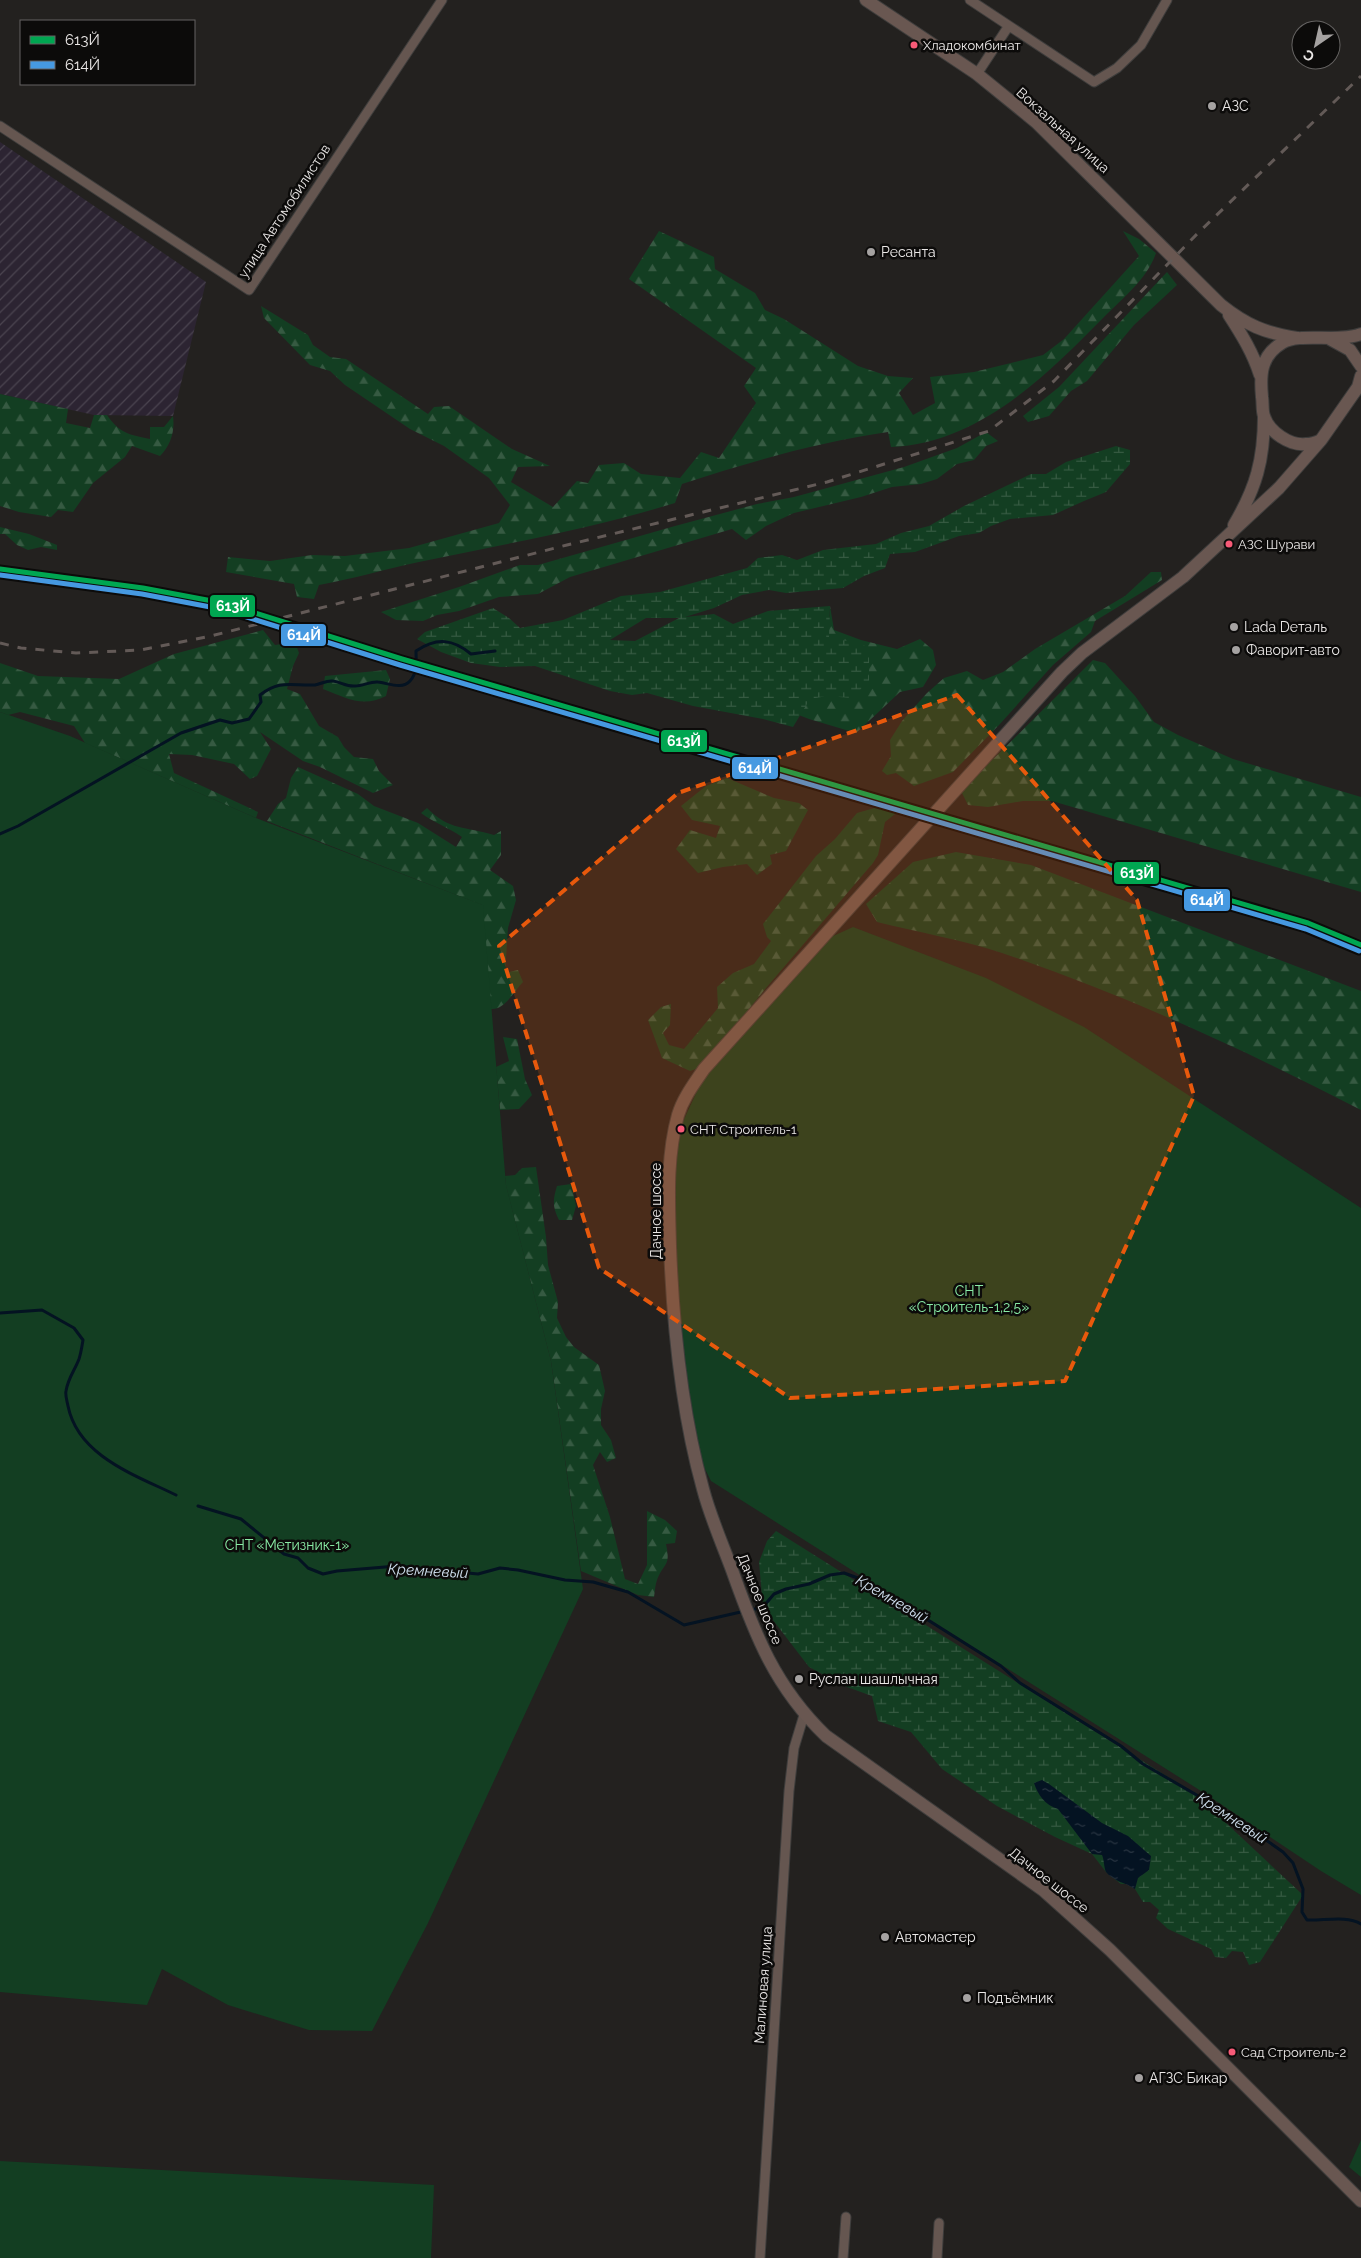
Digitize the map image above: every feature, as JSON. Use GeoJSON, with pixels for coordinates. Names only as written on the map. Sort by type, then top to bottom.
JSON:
{"type":"FeatureCollection","features":[{"type":"Feature","properties":{"kind":"main road","name":"Вокзальная улица"},"geometry":{"type":"LineString","coordinates":[[866,0],[977,74],[1036,122],[1221,305]]}},
{"type":"Feature","properties":{"kind":"main road"},"geometry":{"type":"LineString","coordinates":[[1221,305],[1241,320],[1260,330],[1297,338],[1330,339],[1352,337],[1361,334]]}},
{"type":"Feature","properties":{"kind":"main road"},"geometry":{"type":"LineString","coordinates":[[1221,305],[1242,334],[1254,356],[1260,376],[1264,416],[1264,445],[1260,467],[1244,509],[1230,532]]}},
{"type":"Feature","properties":{"kind":"main road"},"geometry":{"type":"LineString","coordinates":[[1260,376],[1263,364],[1275,348],[1283,342],[1297,338]]}},
{"type":"Feature","properties":{"kind":"main road"},"geometry":{"type":"LineString","coordinates":[[1330,339],[1350,350],[1361,366]]}},
{"type":"Feature","properties":{"kind":"main road"},"geometry":{"type":"LineString","coordinates":[[1230,532],[1279,488],[1321,440],[1360,382]]}},
{"type":"Feature","properties":{"kind":"main road"},"geometry":{"type":"LineString","coordinates":[[1264,416],[1271,429],[1281,437],[1294,443],[1306,445],[1321,440]]}},
{"type":"Feature","properties":{"kind":"main road","name":"Дачное шоссе"},"geometry":{"type":"LineString","coordinates":[[1230,532],[1183,577],[1082,653],[1062,672],[704,1069],[686,1096],[679,1114],[668,1177],[671,1267],[677,1347],[687,1418],[703,1490],[750,1622],[776,1675],[804,1715],[826,1736],[1043,1890],[1117,1957],[1361,2201]]}},
{"type":"Feature","properties":{"kind":"street","name":"улица Автомобилистов"},"geometry":{"type":"LineString","coordinates":[[0,126],[249,290],[442,0]]}},
{"type":"Feature","properties":{"kind":"street"},"geometry":{"type":"LineString","coordinates":[[970,0],[1008,27],[1094,82],[1117,68],[1141,46],[1167,0]]}},
{"type":"Feature","properties":{"kind":"street"},"geometry":{"type":"LineString","coordinates":[[977,74],[1008,27]]}},
{"type":"Feature","properties":{"kind":"street","name":"Малиновая улица"},"geometry":{"type":"LineString","coordinates":[[760,2258],[789,1791],[794,1748],[804,1715]]}},
{"type":"Feature","properties":{"kind":"street"},"geometry":{"type":"LineString","coordinates":[[843,2258],[846,2216]]}},
{"type":"Feature","properties":{"kind":"street"},"geometry":{"type":"LineString","coordinates":[[937,2258],[939,2223]]}},
{"type":"Feature","properties":{"kind":"highlighted area"},"geometry":{"type":"Polygon","coordinates":[[[957,695],[1137,900],[1194,1096],[1065,1381],[790,1398],[599,1268],[499,946],[678,793],[957,695]]]}},
{"type":"Feature","properties":{"kind":"shaded area"},"geometry":{"type":"Polygon","coordinates":[[[0,142],[206,282],[173,416],[94,415],[0,394],[0,142]]]}},
{"type":"Feature","properties":{"kind":"green space"},"geometry":{"type":"Polygon","coordinates":[[[659,231],[714,257],[715,269],[755,293],[765,310],[784,319],[858,366],[888,376],[913,378],[899,393],[913,415],[935,403],[930,377],[974,372],[1043,355],[1064,339],[1139,256],[1123,231],[1139,239],[1156,253],[1147,271],[1134,288],[1059,362],[1009,403],[982,420],[953,433],[923,443],[891,447],[888,432],[836,441],[784,454],[682,484],[675,503],[580,528],[319,585],[314,599],[297,597],[294,584],[226,572],[228,557],[270,561],[312,555],[345,556],[409,548],[499,523],[510,505],[489,478],[444,446],[410,429],[345,385],[330,371],[310,365],[264,318],[261,306],[308,335],[313,345],[330,357],[346,359],[428,414],[434,407],[449,406],[512,449],[550,466],[518,467],[511,482],[553,507],[577,481],[588,483],[599,465],[624,463],[641,474],[680,478],[701,452],[719,458],[756,403],[744,386],[756,368],[629,279],[659,231]]]}},
{"type":"Feature","properties":{"kind":"green space"},"geometry":{"type":"Polygon","coordinates":[[[1167,272],[1177,285],[1134,325],[1087,381],[1071,391],[1049,416],[1028,422],[1023,416],[1059,387],[1167,272]]]}},
{"type":"Feature","properties":{"kind":"green space"},"geometry":{"type":"Polygon","coordinates":[[[0,394],[68,409],[66,423],[90,428],[94,415],[107,415],[116,426],[126,432],[150,439],[150,427],[164,427],[173,416],[173,432],[167,447],[160,456],[132,446],[125,457],[93,483],[73,512],[58,510],[51,517],[19,512],[0,506],[0,394]]]}},
{"type":"Feature","properties":{"kind":"green space"},"geometry":{"type":"Polygon","coordinates":[[[986,432],[998,441],[986,446],[974,460],[957,464],[937,479],[921,484],[892,487],[861,497],[794,513],[766,526],[746,540],[732,529],[570,577],[538,594],[499,597],[459,611],[437,615],[423,621],[396,620],[381,612],[520,565],[538,565],[757,504],[794,497],[904,467],[957,448],[986,432]]]}},
{"type":"Feature","properties":{"kind":"green space"},"geometry":{"type":"Polygon","coordinates":[[[1116,446],[1130,450],[1130,464],[1106,492],[1053,515],[1010,519],[979,533],[959,536],[915,552],[890,554],[885,568],[864,576],[843,588],[786,593],[769,590],[742,595],[714,608],[685,617],[714,614],[733,624],[768,611],[830,606],[829,637],[864,645],[869,658],[869,681],[852,698],[827,696],[810,699],[793,727],[763,719],[693,706],[647,693],[632,695],[610,691],[535,666],[500,667],[471,663],[441,652],[417,639],[425,632],[493,608],[520,628],[563,620],[621,596],[660,592],[747,568],[758,558],[782,555],[797,560],[823,550],[876,544],[901,533],[929,526],[964,506],[1031,474],[1046,474],[1066,462],[1116,446]],[[646,618],[610,640],[635,641],[679,618],[646,618]]]}},
{"type":"Feature","properties":{"kind":"green space"},"geometry":{"type":"Polygon","coordinates":[[[0,527],[29,534],[57,545],[57,550],[41,547],[28,550],[17,545],[5,534],[0,534],[0,527]]]}},
{"type":"Feature","properties":{"kind":"green space"},"geometry":{"type":"Polygon","coordinates":[[[1151,572],[1161,572],[1162,580],[1095,621],[1091,632],[1053,665],[999,725],[953,772],[914,786],[896,773],[887,775],[882,771],[891,756],[890,740],[902,721],[927,693],[944,678],[967,671],[983,680],[1003,672],[1035,649],[1125,596],[1151,572]]]}},
{"type":"Feature","properties":{"kind":"green space"},"geometry":{"type":"Polygon","coordinates":[[[830,606],[834,630],[861,640],[897,649],[920,639],[933,650],[936,665],[923,687],[900,692],[856,733],[809,719],[773,705],[830,616],[830,606]]]}},
{"type":"Feature","properties":{"kind":"green space"},"geometry":{"type":"Polygon","coordinates":[[[263,630],[275,645],[295,642],[299,653],[293,666],[287,689],[300,694],[319,726],[338,737],[344,747],[354,757],[373,759],[379,771],[393,785],[373,793],[320,767],[303,761],[260,732],[271,749],[257,776],[250,779],[234,764],[192,755],[169,754],[174,773],[258,812],[256,818],[85,743],[74,726],[20,712],[8,715],[0,712],[0,663],[38,676],[119,679],[174,654],[263,630]]]}},
{"type":"Feature","properties":{"kind":"green space"},"geometry":{"type":"Polygon","coordinates":[[[1093,660],[1105,663],[1135,696],[1154,722],[1178,735],[1233,759],[1361,797],[1361,892],[1052,801],[1023,801],[988,807],[968,805],[961,791],[1093,660]]]}},
{"type":"Feature","properties":{"kind":"green space"},"geometry":{"type":"Polygon","coordinates":[[[386,670],[390,679],[386,696],[378,700],[354,700],[323,689],[325,676],[386,670]]]}},
{"type":"Feature","properties":{"kind":"green space","name":"СНТ «Метизник-1»"},"geometry":{"type":"Polygon","coordinates":[[[0,712],[70,736],[256,818],[483,905],[506,1185],[551,1361],[583,1589],[428,1923],[372,2031],[309,2030],[228,2005],[162,1969],[147,2005],[0,1992],[0,712]]]}},
{"type":"Feature","properties":{"kind":"green space"},"geometry":{"type":"Polygon","coordinates":[[[298,767],[358,794],[374,806],[418,823],[456,847],[462,837],[421,813],[427,808],[443,821],[458,827],[494,835],[501,831],[501,855],[490,870],[513,886],[516,900],[508,928],[505,973],[518,970],[523,982],[505,1003],[491,1009],[482,905],[267,821],[278,804],[286,798],[291,778],[298,767]]]}},
{"type":"Feature","properties":{"kind":"green space"},"geometry":{"type":"Polygon","coordinates":[[[727,778],[774,798],[799,803],[808,810],[786,851],[770,855],[772,864],[757,875],[747,864],[698,873],[676,849],[690,830],[716,838],[720,826],[692,820],[681,806],[706,786],[727,778]]]}},
{"type":"Feature","properties":{"kind":"green space"},"geometry":{"type":"Polygon","coordinates":[[[878,807],[900,810],[885,822],[878,855],[873,863],[766,988],[702,1067],[690,1071],[662,1058],[648,1020],[661,1007],[671,1004],[670,1025],[663,1033],[669,1045],[684,1049],[718,1008],[717,987],[733,973],[754,964],[771,941],[767,937],[763,924],[816,856],[835,839],[857,813],[878,807]]]}},
{"type":"Feature","properties":{"kind":"green space"},"geometry":{"type":"Polygon","coordinates":[[[956,852],[1031,865],[1361,991],[1361,1110],[1229,1045],[1139,1005],[1048,969],[987,948],[877,922],[866,904],[913,862],[956,852]]]}},
{"type":"Feature","properties":{"kind":"green space","name":"СНТ «Строитель-1,2,5»"},"geometry":{"type":"Polygon","coordinates":[[[853,927],[986,978],[1084,1027],[1361,1208],[1361,1895],[1321,1871],[1201,1791],[711,1481],[700,1459],[680,1347],[671,1191],[681,1126],[703,1078],[831,937],[853,927]]]}},
{"type":"Feature","properties":{"kind":"green space"},"geometry":{"type":"Polygon","coordinates":[[[503,1037],[517,1039],[525,1079],[532,1095],[519,1109],[500,1110],[496,1067],[509,1061],[503,1037]]]}},
{"type":"Feature","properties":{"kind":"green space"},"geometry":{"type":"Polygon","coordinates":[[[536,1167],[548,1265],[558,1302],[557,1318],[566,1337],[574,1347],[599,1365],[605,1391],[601,1409],[601,1425],[611,1440],[616,1458],[607,1462],[600,1452],[593,1465],[610,1517],[625,1579],[638,1584],[647,1565],[647,1511],[665,1520],[677,1531],[675,1543],[666,1544],[668,1557],[657,1580],[654,1597],[638,1595],[581,1571],[551,1361],[506,1186],[505,1176],[515,1175],[522,1168],[536,1167]]]}},
{"type":"Feature","properties":{"kind":"green space"},"geometry":{"type":"Polygon","coordinates":[[[571,1184],[576,1206],[572,1220],[559,1220],[554,1203],[557,1186],[571,1184]]]}},
{"type":"Feature","properties":{"kind":"green space"},"geometry":{"type":"Polygon","coordinates":[[[776,1531],[1195,1794],[1303,1895],[1260,1962],[1249,1965],[1243,1952],[1232,1951],[1226,1958],[1215,1957],[1211,1949],[1168,1929],[1156,1918],[1159,1910],[1150,1902],[1143,1902],[1135,1889],[1128,1884],[1121,1884],[1106,1872],[1092,1854],[1055,1837],[997,1806],[942,1769],[911,1732],[878,1721],[872,1696],[847,1687],[809,1667],[763,1607],[759,1562],[767,1541],[776,1531]]]}},
{"type":"Feature","properties":{"kind":"green space"},"geometry":{"type":"Polygon","coordinates":[[[1361,2140],[1361,2177],[1349,2167],[1361,2140]]]}},
{"type":"Feature","properties":{"kind":"green space"},"geometry":{"type":"Polygon","coordinates":[[[0,2161],[434,2185],[431,2258],[0,2258],[0,2161]]]}},
{"type":"Feature","properties":{"kind":"water"},"geometry":{"type":"Polygon","coordinates":[[[1042,1780],[1102,1823],[1128,1836],[1151,1856],[1149,1870],[1138,1878],[1135,1889],[1109,1875],[1105,1870],[1102,1855],[1092,1854],[1058,1809],[1049,1805],[1043,1799],[1034,1783],[1042,1780]]]}},
{"type":"Feature","properties":{"kind":"waterway"},"geometry":{"type":"LineString","coordinates":[[0,834],[18,826],[181,733],[220,720],[232,723],[249,719],[261,702],[260,695],[274,687],[286,684],[315,685],[331,681],[352,686],[375,682],[403,685],[407,684],[414,674],[416,651],[431,643],[451,643],[458,645],[471,654],[495,651]]}},
{"type":"Feature","properties":{"kind":"waterway","name":"Кремневый"},"geometry":{"type":"LineString","coordinates":[[0,1313],[42,1310],[74,1328],[83,1340],[79,1359],[68,1382],[66,1398],[74,1423],[83,1438],[110,1462],[176,1495]]}},
{"type":"Feature","properties":{"kind":"waterway","name":"Кремневый"},"geometry":{"type":"LineString","coordinates":[[198,1506],[241,1519],[284,1554],[298,1558],[308,1568],[323,1574],[397,1566],[478,1574],[500,1568],[565,1580],[593,1582],[628,1592],[684,1625],[745,1611]]}},
{"type":"Feature","properties":{"kind":"waterway","name":"Кремневый"},"geometry":{"type":"LineString","coordinates":[[751,1610],[763,1607],[774,1594],[786,1589],[809,1584],[830,1575],[844,1573],[866,1581],[1001,1666],[1020,1683],[1121,1746],[1143,1764],[1226,1812],[1283,1852],[1293,1863],[1303,1889],[1302,1912],[1307,1920],[1342,1919],[1361,1924]]}},
{"type":"Feature","properties":{"kind":"railway"},"geometry":{"type":"LineString","coordinates":[[0,643],[21,648],[76,653],[141,650],[211,636],[567,545],[827,482],[989,431],[1054,381],[1197,234],[1361,76]]}},
{"type":"Feature","properties":{"kind":"transit line","name":"613Й"},"geometry":{"type":"LineString","coordinates":[[0,569],[143,588],[223,603],[402,659],[1308,923],[1361,945]]}},
{"type":"Feature","properties":{"kind":"transit line","name":"614Й"},"geometry":{"type":"LineString","coordinates":[[0,575],[142,594],[221,609],[400,665],[1306,929],[1359,951]]}},
{"type":"Feature","properties":{"kind":"place","name":"Хладокомбинат"},"geometry":{"type":"Point","coordinates":[914,45]}},
{"type":"Feature","properties":{"kind":"place","name":"АЗС"},"geometry":{"type":"Point","coordinates":[1212,106]}},
{"type":"Feature","properties":{"kind":"place","name":"Ресанта"},"geometry":{"type":"Point","coordinates":[871,252]}},
{"type":"Feature","properties":{"kind":"place","name":"АЗС Шурави"},"geometry":{"type":"Point","coordinates":[1229,544]}},
{"type":"Feature","properties":{"kind":"place","name":"Lada Dеталь"},"geometry":{"type":"Point","coordinates":[1234,627]}},
{"type":"Feature","properties":{"kind":"place","name":"Фаворит-авто"},"geometry":{"type":"Point","coordinates":[1236,650]}},
{"type":"Feature","properties":{"kind":"place","name":"СНТ Строитель-1"},"geometry":{"type":"Point","coordinates":[681,1129]}},
{"type":"Feature","properties":{"kind":"place","name":"Руслан шашлычная"},"geometry":{"type":"Point","coordinates":[799,1679]}},
{"type":"Feature","properties":{"kind":"place","name":"Автомастер"},"geometry":{"type":"Point","coordinates":[885,1937]}},
{"type":"Feature","properties":{"kind":"place","name":"Подъёмник"},"geometry":{"type":"Point","coordinates":[967,1998]}},
{"type":"Feature","properties":{"kind":"place","name":"Сад Строитель-2"},"geometry":{"type":"Point","coordinates":[1232,2052]}},
{"type":"Feature","properties":{"kind":"place","name":"АГЗС Бикар"},"geometry":{"type":"Point","coordinates":[1139,2078]}}]}
